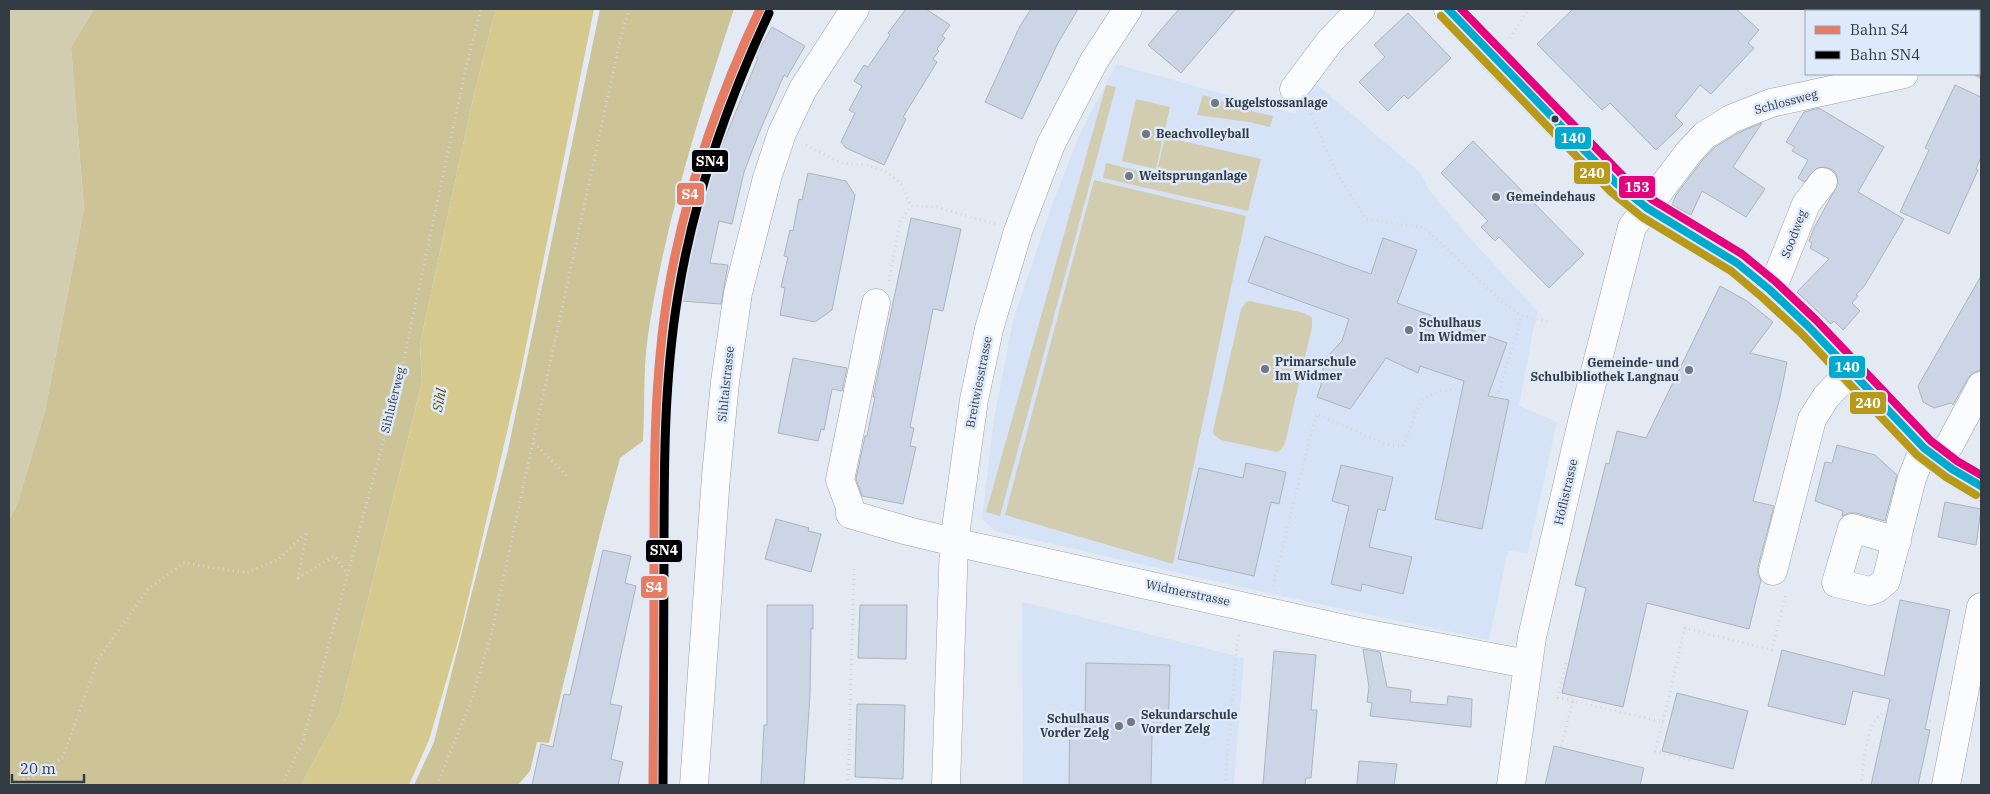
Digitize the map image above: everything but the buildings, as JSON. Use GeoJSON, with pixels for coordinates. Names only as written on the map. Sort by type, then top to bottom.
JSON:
{"type":"FeatureCollection","features":[{"type":"Feature","properties":{"kind":"street","name":"Sihltalstrasse"},"geometry":{"type":"LineString","coordinates":[[694,785],[715,485],[725,382],[738,293],[768,178],[782,133],[804,89],[855,9]]}},
{"type":"Feature","properties":{"kind":"street","name":"Breitwiesstrasse"},"geometry":{"type":"LineString","coordinates":[[946,785],[954,542],[974,400],[989,329],[1018,231],[1051,144],[1094,61],[1128,9]]}},
{"type":"Feature","properties":{"kind":"street"},"geometry":{"type":"LineString","coordinates":[[1294,89],[1330,40],[1361,9]]}},
{"type":"Feature","properties":{"kind":"street"},"geometry":{"type":"LineString","coordinates":[[1448,9],[1617,184],[1647,208],[1737,263],[1770,290],[1809,327],[1850,372],[1931,454],[1981,486]]}},
{"type":"Feature","properties":{"kind":"street","name":"Schlossweg"},"geometry":{"type":"LineString","coordinates":[[1647,208],[1689,152],[1705,135],[1731,119],[1771,103],[1899,75]]}},
{"type":"Feature","properties":{"kind":"street","name":"Soodweg"},"geometry":{"type":"LineString","coordinates":[[1770,290],[1776,282],[1806,204],[1823,182]]}},
{"type":"Feature","properties":{"kind":"street","name":"Höflistrasse"},"geometry":{"type":"LineString","coordinates":[[1511,785],[1527,664],[1580,431],[1632,227],[1647,208]]}},
{"type":"Feature","properties":{"kind":"street","name":"Widmerstrasse"},"geometry":{"type":"LineString","coordinates":[[876,303],[840,480],[850,507],[850,514],[954,542],[1358,632],[1527,664]]}},
{"type":"Feature","properties":{"kind":"street"},"geometry":{"type":"LineString","coordinates":[[1773,571],[1812,419],[1826,397],[1850,372]]}},
{"type":"Feature","properties":{"kind":"street"},"geometry":{"type":"LineString","coordinates":[[1896,541],[1912,478],[1931,454],[1950,444],[1981,386]]}},
{"type":"Feature","properties":{"kind":"street"},"geometry":{"type":"LineString","coordinates":[[1946,785],[1956,726],[1981,607]]}},
{"type":"Feature","properties":{"kind":"path","name":"Sihluferweg"},"geometry":{"type":"LineString","coordinates":[[282,785],[303,741],[398,386],[465,72],[481,9]]}},
{"type":"Feature","properties":{"kind":"path"},"geometry":{"type":"LineString","coordinates":[[436,785],[470,704],[491,636],[619,45],[629,9]]}},
{"type":"Feature","properties":{"kind":"path"},"geometry":{"type":"LineString","coordinates":[[1496,60],[1529,9]]}},
{"type":"Feature","properties":{"kind":"path"},"geometry":{"type":"LineString","coordinates":[[1294,89],[1304,98],[1335,170],[1366,219],[1425,228],[1498,298],[1520,315],[1550,322]]}},
{"type":"Feature","properties":{"kind":"path"},"geometry":{"type":"LineString","coordinates":[[782,133],[842,163],[868,165],[887,172],[901,184],[910,206]]}},
{"type":"Feature","properties":{"kind":"path"},"geometry":{"type":"LineString","coordinates":[[910,206],[938,207],[1018,231]]}},
{"type":"Feature","properties":{"kind":"path"},"geometry":{"type":"LineString","coordinates":[[876,303],[887,288],[900,222],[910,206]]}},
{"type":"Feature","properties":{"kind":"path"},"geometry":{"type":"LineString","coordinates":[[1224,785],[1237,645],[1256,608],[1317,414],[1385,444],[1403,446],[1420,404],[1434,393],[1463,389],[1498,394],[1520,323],[1520,315]]}},
{"type":"Feature","properties":{"kind":"path"},"geometry":{"type":"LineString","coordinates":[[534,443],[569,478]]}},
{"type":"Feature","properties":{"kind":"path"},"geometry":{"type":"LineString","coordinates":[[9,784],[34,777],[63,757],[98,659],[149,588],[184,563],[247,573],[279,559],[307,532],[298,578],[334,556],[347,572]]}},
{"type":"Feature","properties":{"kind":"path"},"geometry":{"type":"LineString","coordinates":[[848,785],[854,569]]}},
{"type":"Feature","properties":{"kind":"path"},"geometry":{"type":"LineString","coordinates":[[1691,760],[1655,751],[1685,628],[1772,650],[1786,591],[1769,587],[1773,571]]}},
{"type":"Feature","properties":{"kind":"path"},"geometry":{"type":"LineString","coordinates":[[1566,663],[1558,698],[1663,722]]}},
{"type":"Feature","properties":{"kind":"path"},"geometry":{"type":"LineString","coordinates":[[1551,785],[1573,701]]}},
{"type":"Feature","properties":{"kind":"path"},"geometry":{"type":"LineString","coordinates":[[1861,785],[1870,729],[1876,717],[1887,712],[1956,726]]}},
{"type":"Feature","properties":{"kind":"shaded area"},"geometry":{"type":"Polygon","coordinates":[[[9,9],[94,9],[71,47],[84,209],[45,411],[18,502],[9,520],[9,9]]]}},
{"type":"Feature","properties":{"kind":"shaded area"},"geometry":{"type":"Polygon","coordinates":[[[94,9],[496,9],[473,99],[420,344],[422,382],[340,713],[301,785],[9,785],[9,520],[18,502],[45,411],[84,209],[71,47],[94,9]]]}},
{"type":"Feature","properties":{"kind":"shaded area"},"geometry":{"type":"Polygon","coordinates":[[[600,9],[734,9],[684,170],[655,293],[646,348],[643,441],[620,458],[549,743],[537,742],[530,771],[518,785],[414,785],[434,742],[508,450],[600,9]]]}},
{"type":"Feature","properties":{"kind":"shaded area","name":"Primarschule Im Widmer"},"geometry":{"type":"Polygon","coordinates":[[[1116,64],[1295,114],[1314,82],[1420,172],[1429,190],[1538,312],[1519,406],[1557,422],[1528,553],[1508,551],[1489,640],[1272,594],[995,531],[982,519],[994,418],[1013,321],[1050,210],[1079,136],[1116,64]]]}},
{"type":"Feature","properties":{"kind":"shaded area"},"geometry":{"type":"Polygon","coordinates":[[[1106,85],[1116,87],[1000,516],[986,512],[1106,85]]]}},
{"type":"Feature","properties":{"kind":"shaded area","name":"Kugelstossanlage"},"geometry":{"type":"Polygon","coordinates":[[[1203,95],[1273,116],[1270,127],[1249,122],[1197,115],[1203,95]]]}},
{"type":"Feature","properties":{"kind":"shaded area","name":"Beachvolleyball"},"geometry":{"type":"Polygon","coordinates":[[[1136,99],[1170,107],[1156,169],[1122,161],[1136,99]]]}},
{"type":"Feature","properties":{"kind":"shaded area"},"geometry":{"type":"Polygon","coordinates":[[[1165,137],[1261,159],[1248,211],[1103,178],[1106,163],[1156,175],[1165,137]]]}},
{"type":"Feature","properties":{"kind":"shaded area"},"geometry":{"type":"Polygon","coordinates":[[[1094,180],[1246,216],[1173,564],[1005,515],[1094,180]]]}},
{"type":"Feature","properties":{"kind":"shaded area"},"geometry":{"type":"Polygon","coordinates":[[[1250,301],[1304,313],[1312,318],[1312,327],[1285,443],[1281,450],[1277,452],[1221,440],[1214,435],[1213,431],[1241,309],[1246,302],[1250,301]]]}},
{"type":"Feature","properties":{"kind":"shaded area","name":"Sekundarschule Vorder Zelg"},"geometry":{"type":"Polygon","coordinates":[[[1022,602],[1244,658],[1234,785],[1023,785],[1022,602]]]}},
{"type":"Feature","properties":{"kind":"water","name":"Sihl"},"geometry":{"type":"Polygon","coordinates":[[[496,9],[594,9],[520,376],[460,634],[429,740],[409,785],[301,785],[340,713],[422,382],[420,344],[473,99],[496,9]]]}},
{"type":"Feature","properties":{"kind":"waterway"},"geometry":{"type":"LineString","coordinates":[[1848,9],[1854,10]]}},
{"type":"Feature","properties":{"kind":"rail line","name":"S4"},"geometry":{"type":"LineString","coordinates":[[653,785],[655,453],[657,389],[663,324],[675,255],[693,183],[716,112],[760,9]]}},
{"type":"Feature","properties":{"kind":"rail line","name":"SN4"},"geometry":{"type":"LineString","coordinates":[[663,785],[665,455],[667,391],[673,327],[685,258],[703,186],[739,81],[769,13]]}},
{"type":"Feature","properties":{"kind":"transit line","name":"140"},"geometry":{"type":"LineString","coordinates":[[1448,9],[1617,184],[1647,208],[1737,263],[1770,290],[1809,327],[1924,448],[1952,469],[1981,486]]}},
{"type":"Feature","properties":{"kind":"transit line","name":"153"},"geometry":{"type":"LineString","coordinates":[[1461,9],[1624,177],[1653,200],[1742,254],[1776,282],[1816,320],[1931,441],[1957,461],[1981,475]]}},
{"type":"Feature","properties":{"kind":"transit line","name":"240"},"geometry":{"type":"LineString","coordinates":[[1441,16],[1611,192],[1642,217],[1731,271],[1802,334],[1917,455],[1946,477],[1976,495]]}},
{"type":"Feature","properties":{"kind":"place","name":"Kugelstossanlage"},"geometry":{"type":"Point","coordinates":[1215,103]}},
{"type":"Feature","properties":{"kind":"place","name":"Beachvolleyball"},"geometry":{"type":"Point","coordinates":[1146,134]}},
{"type":"Feature","properties":{"kind":"place","name":"Weitsprunganlage"},"geometry":{"type":"Point","coordinates":[1129,176]}},
{"type":"Feature","properties":{"kind":"place","name":"Gemeindehaus"},"geometry":{"type":"Point","coordinates":[1496,197]}},
{"type":"Feature","properties":{"kind":"place","name":"Schulhaus Im Widmer"},"geometry":{"type":"Point","coordinates":[1409,330]}},
{"type":"Feature","properties":{"kind":"place","name":"Primarschule Im Widmer"},"geometry":{"type":"Point","coordinates":[1265,369]}},
{"type":"Feature","properties":{"kind":"place","name":"Gemeinde- und Schulbibliothek Langnau"},"geometry":{"type":"Point","coordinates":[1689,370]}},
{"type":"Feature","properties":{"kind":"place","name":"Sekundarschule Vorder Zelg"},"geometry":{"type":"Point","coordinates":[1131,722]}},
{"type":"Feature","properties":{"kind":"place","name":"Schulhaus Vorder Zelg"},"geometry":{"type":"Point","coordinates":[1119,726]}}]}
